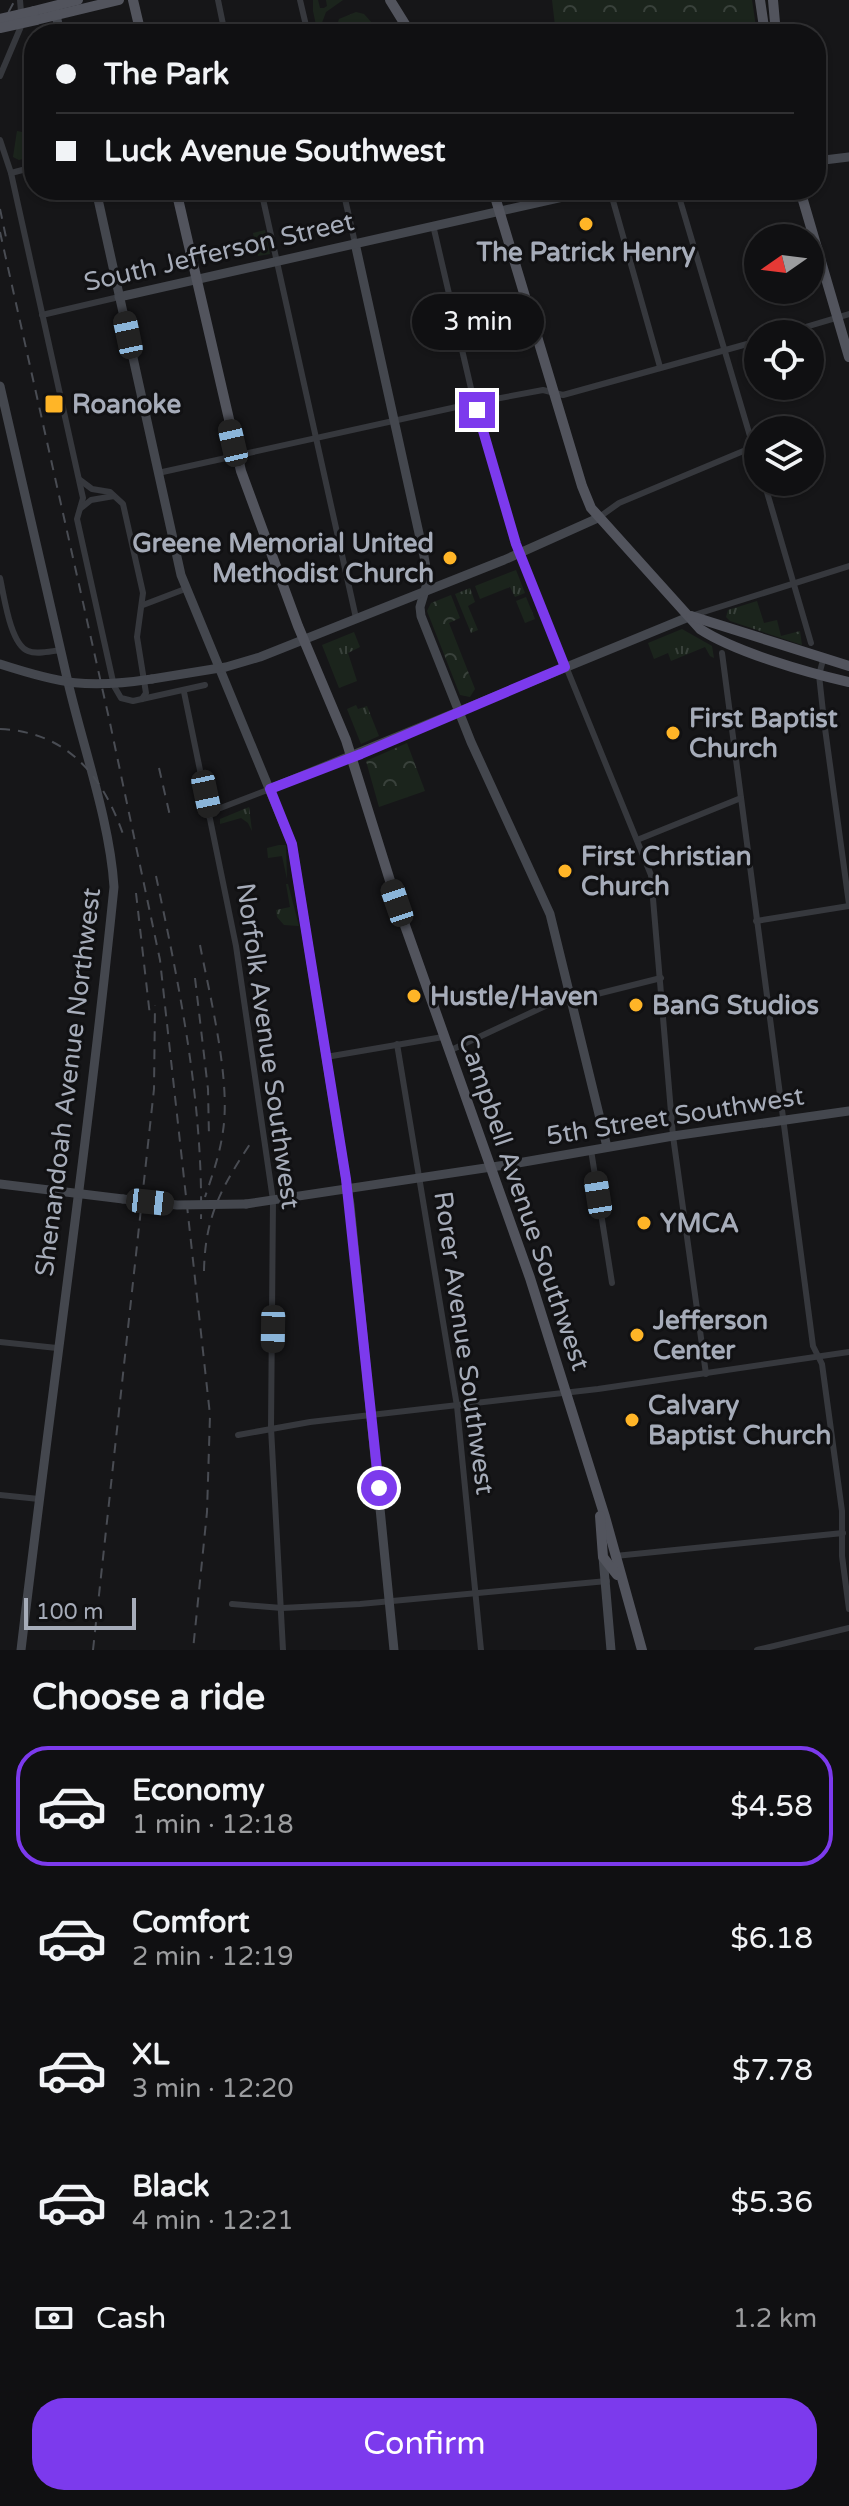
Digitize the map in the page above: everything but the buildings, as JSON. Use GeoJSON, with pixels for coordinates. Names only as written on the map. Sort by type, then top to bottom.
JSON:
{"type":"FeatureCollection","features":[{"type":"Feature","properties":{"kind":"main road"},"geometry":{"type":"LineString","coordinates":[[55,11],[78,0]]}},
{"type":"Feature","properties":{"kind":"main road"},"geometry":{"type":"LineString","coordinates":[[0,28],[55,11],[119,0]]}},
{"type":"Feature","properties":{"kind":"main road"},"geometry":{"type":"LineString","coordinates":[[133,0],[139,24]]}},
{"type":"Feature","properties":{"kind":"main road"},"geometry":{"type":"LineString","coordinates":[[390,0],[405,24]]}},
{"type":"Feature","properties":{"kind":"main road"},"geometry":{"type":"LineString","coordinates":[[760,0],[764,24]]}},
{"type":"Feature","properties":{"kind":"main road"},"geometry":{"type":"LineString","coordinates":[[773,0],[775,24]]}},
{"type":"Feature","properties":{"kind":"main road"},"geometry":{"type":"LineString","coordinates":[[0,19],[35,16]]}},
{"type":"Feature","properties":{"kind":"main road","name":"Campbell Avenue Southwest"},"geometry":{"type":"LineString","coordinates":[[178,200],[237,456],[352,757],[387,874],[530,1278],[642,1650]]}},
{"type":"Feature","properties":{"kind":"main road"},"geometry":{"type":"LineString","coordinates":[[497,200],[582,486],[598,518],[700,629],[722,641],[819,675],[849,682]]}},
{"type":"Feature","properties":{"kind":"main road"},"geometry":{"type":"LineString","coordinates":[[803,200],[849,357]]}},
{"type":"Feature","properties":{"kind":"main road"},"geometry":{"type":"LineString","coordinates":[[691,616],[849,666]]}},
{"type":"Feature","properties":{"kind":"main road","name":"Campbell Avenue Southwest"},"geometry":{"type":"LineString","coordinates":[[599,1502],[603,1557],[614,1561]]}},
{"type":"Feature","properties":{"kind":"street"},"geometry":{"type":"LineString","coordinates":[[0,76],[22,24],[20,0]]}},
{"type":"Feature","properties":{"kind":"street"},"geometry":{"type":"LineString","coordinates":[[218,0],[223,24]]}},
{"type":"Feature","properties":{"kind":"street"},"geometry":{"type":"LineString","coordinates":[[300,0],[306,24]]}},
{"type":"Feature","properties":{"kind":"street"},"geometry":{"type":"LineString","coordinates":[[55,11],[58,24]]}},
{"type":"Feature","properties":{"kind":"street"},"geometry":{"type":"LineString","coordinates":[[0,140],[11,173],[83,498],[77,519],[112,680],[121,698],[133,701],[205,685]]}},
{"type":"Feature","properties":{"kind":"street"},"geometry":{"type":"LineString","coordinates":[[826,160],[849,157]]}},
{"type":"Feature","properties":{"kind":"street"},"geometry":{"type":"LineString","coordinates":[[11,173],[24,170]]}},
{"type":"Feature","properties":{"kind":"street"},"geometry":{"type":"LineString","coordinates":[[98,200],[185,589],[292,844],[347,1189],[394,1650]]}},
{"type":"Feature","properties":{"kind":"street"},"geometry":{"type":"LineString","coordinates":[[263,200],[356,618]]}},
{"type":"Feature","properties":{"kind":"street"},"geometry":{"type":"LineString","coordinates":[[345,200],[424,556],[428,580],[420,607],[421,616],[459,712],[543,893],[572,997],[607,1147]]}},
{"type":"Feature","properties":{"kind":"street","name":"South Jefferson Street"},"geometry":{"type":"LineString","coordinates":[[42,315],[548,200]]}},
{"type":"Feature","properties":{"kind":"street"},"geometry":{"type":"LineString","coordinates":[[613,200],[660,367]]}},
{"type":"Feature","properties":{"kind":"street"},"geometry":{"type":"LineString","coordinates":[[680,200],[744,418]]}},
{"type":"Feature","properties":{"kind":"street"},"geometry":{"type":"LineString","coordinates":[[433,225],[475,403],[519,553],[651,875],[673,1136],[706,1374]]}},
{"type":"Feature","properties":{"kind":"street"},"geometry":{"type":"LineString","coordinates":[[824,321],[849,314]]}},
{"type":"Feature","properties":{"kind":"street"},"geometry":{"type":"LineString","coordinates":[[158,473],[475,403],[543,390],[563,395],[744,344]]}},
{"type":"Feature","properties":{"kind":"street","name":"Shenandoah Avenue Northwest"},"geometry":{"type":"LineString","coordinates":[[0,386],[112,864],[114,887],[74,1249],[57,1348],[21,1650]]}},
{"type":"Feature","properties":{"kind":"street"},"geometry":{"type":"LineString","coordinates":[[0,664],[71,684],[106,685],[248,661],[519,553],[598,518],[619,503],[744,451]]}},
{"type":"Feature","properties":{"kind":"street"},"geometry":{"type":"LineString","coordinates":[[78,477],[92,489],[116,496],[123,504],[143,605],[137,637],[146,693],[142,699]]}},
{"type":"Feature","properties":{"kind":"street"},"geometry":{"type":"LineString","coordinates":[[81,508],[91,500],[116,496]]}},
{"type":"Feature","properties":{"kind":"street"},"geometry":{"type":"LineString","coordinates":[[768,496],[811,643]]}},
{"type":"Feature","properties":{"kind":"street"},"geometry":{"type":"LineString","coordinates":[[210,812],[352,757],[691,616],[849,566]]}},
{"type":"Feature","properties":{"kind":"street"},"geometry":{"type":"LineString","coordinates":[[0,578],[14,633],[21,647],[32,652],[61,650]]}},
{"type":"Feature","properties":{"kind":"street"},"geometry":{"type":"LineString","coordinates":[[143,605],[185,589]]}},
{"type":"Feature","properties":{"kind":"street"},"geometry":{"type":"LineString","coordinates":[[722,653],[813,1346],[822,1364],[842,1511],[842,1556],[849,1609]]}},
{"type":"Feature","properties":{"kind":"street"},"geometry":{"type":"LineString","coordinates":[[756,921],[849,905],[819,675],[823,660]]}},
{"type":"Feature","properties":{"kind":"street","name":"Norfolk Avenue Southwest"},"geometry":{"type":"LineString","coordinates":[[184,692],[236,946],[273,1200],[271,1428],[283,1650]]}},
{"type":"Feature","properties":{"kind":"street"},"geometry":{"type":"LineString","coordinates":[[637,840],[741,798]]}},
{"type":"Feature","properties":{"kind":"street"},"geometry":{"type":"LineString","coordinates":[[449,1051],[572,997],[661,978]]}},
{"type":"Feature","properties":{"kind":"street"},"geometry":{"type":"LineString","coordinates":[[326,1057],[443,1037]]}},
{"type":"Feature","properties":{"kind":"street","name":"Rorer Avenue Southwest"},"geometry":{"type":"LineString","coordinates":[[397,1044],[457,1406],[481,1650]]}},
{"type":"Feature","properties":{"kind":"street","name":"5th Street Southwest"},"geometry":{"type":"LineString","coordinates":[[0,1184],[177,1205],[246,1204],[849,1111]]}},
{"type":"Feature","properties":{"kind":"street"},"geometry":{"type":"LineString","coordinates":[[591,1150],[612,1283]]}},
{"type":"Feature","properties":{"kind":"street"},"geometry":{"type":"LineString","coordinates":[[0,1342],[57,1348]]}},
{"type":"Feature","properties":{"kind":"street"},"geometry":{"type":"LineString","coordinates":[[238,1435],[372,1415],[567,1393],[849,1352]]}},
{"type":"Feature","properties":{"kind":"street"},"geometry":{"type":"LineString","coordinates":[[0,1495],[39,1499]]}},
{"type":"Feature","properties":{"kind":"street"},"geometry":{"type":"LineString","coordinates":[[607,1581],[614,1561],[843,1533]]}},
{"type":"Feature","properties":{"kind":"street"},"geometry":{"type":"LineString","coordinates":[[603,1557],[611,1650]]}},
{"type":"Feature","properties":{"kind":"street"},"geometry":{"type":"LineString","coordinates":[[232,1604],[282,1608],[390,1602],[607,1581]]}},
{"type":"Feature","properties":{"kind":"street"},"geometry":{"type":"LineString","coordinates":[[757,1650],[849,1628]]}},
{"type":"Feature","properties":{"kind":"green space"},"geometry":{"type":"Polygon","coordinates":[[[313,0],[318,0],[320,8],[324,8],[327,6],[326,0],[343,0],[326,12],[322,24],[316,24],[313,0]]]}},
{"type":"Feature","properties":{"kind":"green space"},"geometry":{"type":"Polygon","coordinates":[[[552,0],[752,0],[756,24],[555,24],[552,0]]]}},
{"type":"Feature","properties":{"kind":"green space"},"geometry":{"type":"Polygon","coordinates":[[[356,12],[364,14],[372,23],[338,24],[339,19],[356,12]]]}},
{"type":"Feature","properties":{"kind":"green space"},"geometry":{"type":"Polygon","coordinates":[[[17,131],[22,132],[24,159],[13,157],[17,131]]]}},
{"type":"Feature","properties":{"kind":"green space"},"geometry":{"type":"Polygon","coordinates":[[[265,230],[270,254],[258,256],[253,233],[265,230]]]}},
{"type":"Feature","properties":{"kind":"green space"},"geometry":{"type":"Polygon","coordinates":[[[516,570],[525,593],[515,597],[510,587],[480,599],[475,586],[516,570]]]}},
{"type":"Feature","properties":{"kind":"green space"},"geometry":{"type":"Polygon","coordinates":[[[470,588],[475,602],[468,606],[478,630],[471,633],[455,594],[470,588]]]}},
{"type":"Feature","properties":{"kind":"green space"},"geometry":{"type":"Polygon","coordinates":[[[451,595],[460,618],[449,623],[475,689],[470,697],[460,695],[427,611],[431,603],[451,595]]]}},
{"type":"Feature","properties":{"kind":"green space"},"geometry":{"type":"Polygon","coordinates":[[[526,597],[535,619],[525,623],[516,601],[526,597]]]}},
{"type":"Feature","properties":{"kind":"green space"},"geometry":{"type":"Polygon","coordinates":[[[757,601],[764,623],[777,620],[781,636],[800,631],[802,645],[726,617],[728,610],[757,601]]]}},
{"type":"Feature","properties":{"kind":"green space"},"geometry":{"type":"Polygon","coordinates":[[[682,629],[712,646],[714,658],[705,647],[671,661],[668,653],[654,659],[648,643],[682,629]]]}},
{"type":"Feature","properties":{"kind":"green space"},"geometry":{"type":"Polygon","coordinates":[[[354,632],[360,647],[348,653],[357,681],[339,688],[322,645],[354,632]]]}},
{"type":"Feature","properties":{"kind":"green space"},"geometry":{"type":"Polygon","coordinates":[[[356,705],[358,709],[367,706],[379,736],[361,744],[347,709],[356,705]]]}},
{"type":"Feature","properties":{"kind":"green space"},"geometry":{"type":"Polygon","coordinates":[[[407,743],[425,791],[379,807],[366,761],[407,743]]]}},
{"type":"Feature","properties":{"kind":"green space"},"geometry":{"type":"Polygon","coordinates":[[[249,807],[252,831],[241,818],[220,824],[220,819],[249,807]]]}},
{"type":"Feature","properties":{"kind":"green space"},"geometry":{"type":"Polygon","coordinates":[[[286,845],[287,879],[282,856],[268,858],[267,848],[286,845]]]}},
{"type":"Feature","properties":{"kind":"green space"},"geometry":{"type":"Polygon","coordinates":[[[286,884],[299,926],[284,925],[277,917],[276,910],[290,907],[286,884]]]}},
{"type":"Feature","properties":{"kind":"railway"},"geometry":{"type":"LineString","coordinates":[[0,28],[15,0]]}},
{"type":"Feature","properties":{"kind":"railway"},"geometry":{"type":"LineString","coordinates":[[0,209],[7,242]]}},
{"type":"Feature","properties":{"kind":"railway"},"geometry":{"type":"LineString","coordinates":[[0,232],[160,960],[210,1415],[207,1512],[193,1650]]}},
{"type":"Feature","properties":{"kind":"railway"},"geometry":{"type":"LineString","coordinates":[[0,729],[46,739],[65,749],[81,763],[107,797],[125,840]]}},
{"type":"Feature","properties":{"kind":"railway"},"geometry":{"type":"LineString","coordinates":[[159,768],[170,816]]}},
{"type":"Feature","properties":{"kind":"railway"},"geometry":{"type":"LineString","coordinates":[[156,876],[194,1089],[201,1219]]}},
{"type":"Feature","properties":{"kind":"railway"},"geometry":{"type":"LineString","coordinates":[[136,893],[150,1016]]}},
{"type":"Feature","properties":{"kind":"railway"},"geometry":{"type":"LineString","coordinates":[[200,945],[222,1063],[225,1110],[220,1148],[205,1197]]}},
{"type":"Feature","properties":{"kind":"railway"},"geometry":{"type":"LineString","coordinates":[[195,978],[208,1089],[209,1137]]}},
{"type":"Feature","properties":{"kind":"railway"},"geometry":{"type":"LineString","coordinates":[[93,1650],[154,1089],[155,1005]]}},
{"type":"Feature","properties":{"kind":"railway"},"geometry":{"type":"LineString","coordinates":[[204,1271],[208,1235],[216,1204],[250,1144]]}},
{"type":"Feature","properties":{"kind":"place","name":"The Patrick Henry"},"geometry":{"type":"Point","coordinates":[586,224]}},
{"type":"Feature","properties":{"kind":"place","name":"Roanoke"},"geometry":{"type":"Point","coordinates":[54,404]}},
{"type":"Feature","properties":{"kind":"place","name":"Greene Memorial United Methodist Church"},"geometry":{"type":"Point","coordinates":[450,558]}},
{"type":"Feature","properties":{"kind":"place","name":"First Baptist Church"},"geometry":{"type":"Point","coordinates":[673,733]}},
{"type":"Feature","properties":{"kind":"place","name":"First Christian Church"},"geometry":{"type":"Point","coordinates":[565,871]}},
{"type":"Feature","properties":{"kind":"place","name":"Hustle/Haven"},"geometry":{"type":"Point","coordinates":[414,996]}},
{"type":"Feature","properties":{"kind":"place","name":"BanG Studios"},"geometry":{"type":"Point","coordinates":[636,1005]}},
{"type":"Feature","properties":{"kind":"place","name":"YMCA"},"geometry":{"type":"Point","coordinates":[644,1223]}},
{"type":"Feature","properties":{"kind":"place","name":"Jefferson Center"},"geometry":{"type":"Point","coordinates":[637,1335]}},
{"type":"Feature","properties":{"kind":"place","name":"Calvary Baptist Church"},"geometry":{"type":"Point","coordinates":[632,1420]}},
{"type":"Feature","properties":{"kind":"route"},"geometry":{"type":"LineString","coordinates":[[379,1488],[346,1179],[292,844],[270,789],[361,754],[565,667],[516,544],[477,410]]}}]}
